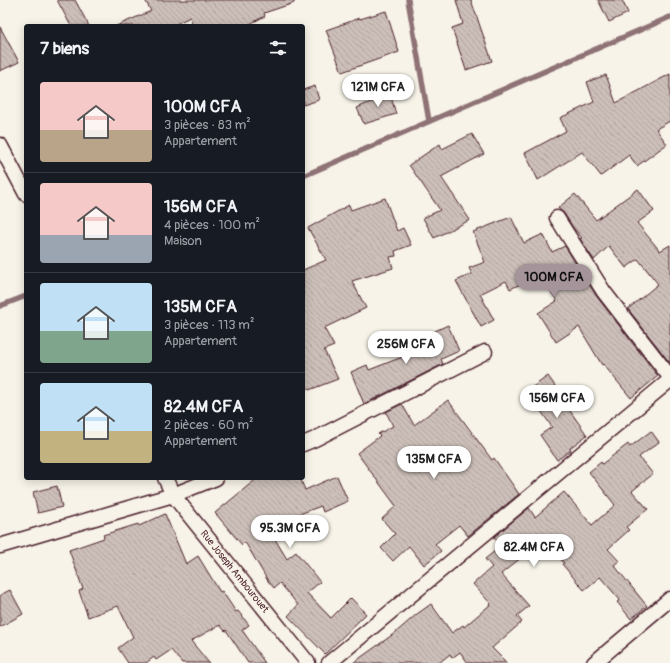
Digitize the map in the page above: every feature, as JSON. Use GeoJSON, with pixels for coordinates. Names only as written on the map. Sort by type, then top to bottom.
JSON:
{"type":"FeatureCollection","features":[{"type":"Feature","properties":{"kind":"street"},"geometry":{"type":"LineString","coordinates":[[0,145],[24,190]]}},
{"type":"Feature","properties":{"kind":"street"},"geometry":{"type":"LineString","coordinates":[[329,663],[670,378],[604,292],[557,218]]}},
{"type":"Feature","properties":{"kind":"street"},"geometry":{"type":"LineString","coordinates":[[305,443],[485,352]]}},
{"type":"Feature","properties":{"kind":"street","name":"Rue Joseph Ambourouet"},"geometry":{"type":"LineString","coordinates":[[166,480],[173,495],[308,663]]}},
{"type":"Feature","properties":{"kind":"street"},"geometry":{"type":"LineString","coordinates":[[0,546],[173,495],[211,480]]}},
{"type":"Feature","properties":{"kind":"street"},"geometry":{"type":"LineString","coordinates":[[594,663],[668,604]]}},
{"type":"Feature","properties":{"kind":"building"},"geometry":{"type":"Polygon","coordinates":[[[57,0],[75,0],[88,24],[70,24],[57,0]]]}},
{"type":"Feature","properties":{"kind":"building"},"geometry":{"type":"Polygon","coordinates":[[[145,0],[294,0],[294,3],[264,13],[265,16],[250,24],[192,24],[190,17],[176,24],[121,24],[151,11],[145,0]]]}},
{"type":"Feature","properties":{"kind":"building"},"geometry":{"type":"Polygon","coordinates":[[[456,0],[471,0],[492,61],[466,70],[452,28],[463,24],[456,0]]]}},
{"type":"Feature","properties":{"kind":"building"},"geometry":{"type":"Polygon","coordinates":[[[598,0],[622,0],[628,13],[609,22],[598,0]]]}},
{"type":"Feature","properties":{"kind":"building"},"geometry":{"type":"Polygon","coordinates":[[[386,11],[399,52],[342,72],[326,30],[386,11]]]}},
{"type":"Feature","properties":{"kind":"building"},"geometry":{"type":"Polygon","coordinates":[[[0,27],[19,62],[0,71],[0,27]]]}},
{"type":"Feature","properties":{"kind":"building"},"geometry":{"type":"Polygon","coordinates":[[[670,74],[670,121],[656,129],[667,144],[637,166],[629,155],[601,176],[582,152],[538,180],[525,153],[566,131],[560,118],[594,102],[587,82],[606,75],[616,103],[670,74]]]}},
{"type":"Feature","properties":{"kind":"building"},"geometry":{"type":"Polygon","coordinates":[[[315,86],[319,100],[305,104],[305,89],[315,86]]]}},
{"type":"Feature","properties":{"kind":"building"},"geometry":{"type":"Polygon","coordinates":[[[389,90],[396,114],[364,124],[357,108],[373,101],[371,95],[389,90]]]}},
{"type":"Feature","properties":{"kind":"building"},"geometry":{"type":"Polygon","coordinates":[[[472,134],[484,154],[441,177],[470,220],[434,238],[423,218],[440,210],[409,165],[440,144],[442,149],[472,134]]]}},
{"type":"Feature","properties":{"kind":"building"},"geometry":{"type":"Polygon","coordinates":[[[638,189],[654,211],[637,223],[660,251],[670,245],[670,363],[628,309],[658,284],[638,259],[626,268],[609,246],[594,260],[580,239],[582,238],[564,213],[558,208],[575,194],[596,220],[638,189]]]}},
{"type":"Feature","properties":{"kind":"building"},"geometry":{"type":"Polygon","coordinates":[[[385,198],[397,231],[403,228],[411,245],[395,251],[396,256],[390,257],[393,268],[352,281],[366,308],[324,328],[334,346],[324,350],[338,379],[309,390],[305,385],[305,269],[326,260],[308,228],[349,205],[351,210],[385,198]]]}},
{"type":"Feature","properties":{"kind":"building"},"geometry":{"type":"Polygon","coordinates":[[[511,217],[524,243],[543,234],[552,252],[565,246],[597,297],[658,376],[631,398],[603,364],[602,365],[579,327],[556,342],[538,313],[557,301],[540,275],[510,289],[506,281],[480,294],[494,320],[481,327],[456,281],[472,274],[469,268],[485,262],[473,232],[511,217]]]}},
{"type":"Feature","properties":{"kind":"building"},"geometry":{"type":"Polygon","coordinates":[[[448,325],[459,351],[441,359],[443,364],[364,404],[351,372],[367,365],[369,370],[415,352],[411,342],[448,325]]]}},
{"type":"Feature","properties":{"kind":"building"},"geometry":{"type":"Polygon","coordinates":[[[548,376],[563,397],[561,398],[587,435],[570,448],[571,450],[557,460],[540,435],[552,427],[527,391],[548,376]]]}},
{"type":"Feature","properties":{"kind":"building"},"geometry":{"type":"Polygon","coordinates":[[[448,400],[492,460],[494,458],[519,494],[468,536],[459,525],[435,544],[441,551],[424,565],[409,546],[393,561],[381,548],[395,534],[382,519],[396,506],[357,453],[380,436],[378,434],[393,426],[386,412],[402,404],[414,425],[448,400]]]}},
{"type":"Feature","properties":{"kind":"building"},"geometry":{"type":"Polygon","coordinates":[[[651,431],[659,442],[639,457],[653,474],[632,491],[648,509],[626,527],[629,530],[608,549],[619,561],[614,565],[647,606],[631,619],[617,602],[620,600],[600,577],[584,590],[562,564],[564,563],[544,539],[501,574],[529,606],[517,616],[522,622],[492,648],[507,663],[468,663],[460,652],[452,658],[450,654],[439,663],[353,663],[395,633],[431,604],[452,633],[463,625],[464,627],[491,604],[473,584],[492,567],[485,559],[501,546],[494,537],[529,508],[535,517],[564,492],[592,525],[615,505],[589,472],[628,444],[630,447],[651,431]]]}},
{"type":"Feature","properties":{"kind":"building"},"geometry":{"type":"Polygon","coordinates":[[[337,476],[348,501],[323,512],[321,506],[267,526],[287,559],[296,552],[320,582],[307,593],[331,618],[351,598],[366,614],[325,654],[288,616],[298,605],[280,583],[274,588],[268,581],[245,542],[242,545],[215,513],[255,480],[301,480],[305,490],[337,476]]]}},
{"type":"Feature","properties":{"kind":"building"},"geometry":{"type":"Polygon","coordinates":[[[57,486],[62,507],[38,513],[33,492],[57,486]]]}},
{"type":"Feature","properties":{"kind":"building"},"geometry":{"type":"Polygon","coordinates":[[[165,514],[186,564],[198,556],[220,592],[222,591],[236,612],[238,611],[249,625],[242,630],[265,663],[248,663],[226,630],[225,631],[220,625],[191,641],[209,663],[182,663],[171,650],[156,660],[154,657],[146,663],[128,663],[118,648],[133,637],[118,606],[88,617],[79,591],[83,589],[69,550],[104,538],[103,535],[138,524],[139,526],[165,514]]]}},
{"type":"Feature","properties":{"kind":"building"},"geometry":{"type":"Polygon","coordinates":[[[10,590],[23,614],[0,627],[0,595],[10,590]]]}},
{"type":"Feature","properties":{"kind":"waterway"},"geometry":{"type":"LineString","coordinates":[[408,0],[429,121]]}},
{"type":"Feature","properties":{"kind":"waterway"},"geometry":{"type":"LineString","coordinates":[[305,175],[670,17]]}},
{"type":"Feature","properties":{"kind":"waterway"},"geometry":{"type":"LineString","coordinates":[[0,306],[24,297]]}}]}
